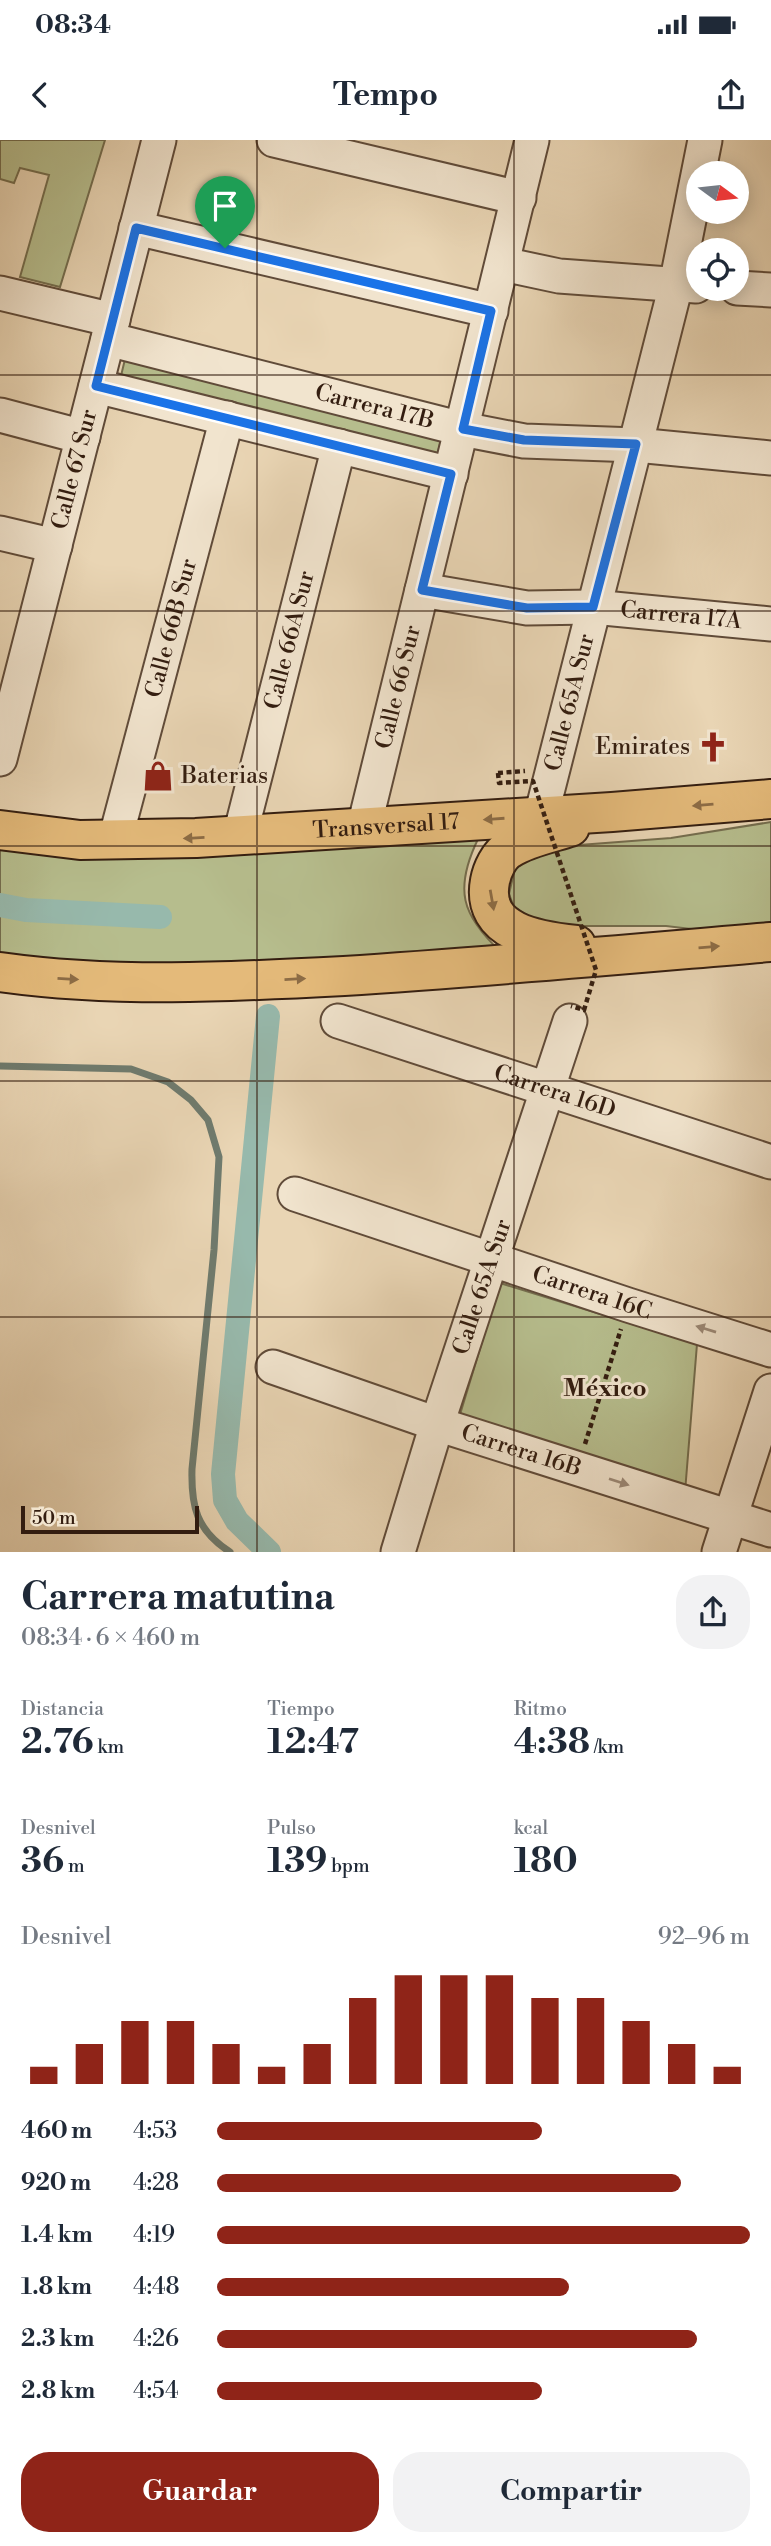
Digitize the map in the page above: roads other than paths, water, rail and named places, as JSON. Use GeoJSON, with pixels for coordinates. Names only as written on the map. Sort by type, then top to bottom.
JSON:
{"type":"FeatureCollection","features":[{"type":"Feature","properties":{"kind":"highway","name":"Transversal 17"},"geometry":{"type":"LineString","coordinates":[[0,830],[80,840],[240,835],[611,812],[771,799]]}},
{"type":"Feature","properties":{"kind":"highway"},"geometry":{"type":"LineString","coordinates":[[611,812],[508,849],[493,872],[489,884],[492,910],[500,922],[524,935],[562,943],[647,953]]}},
{"type":"Feature","properties":{"kind":"highway"},"geometry":{"type":"LineString","coordinates":[[0,972],[111,981],[251,981],[427,971],[771,942]]}},
{"type":"Feature","properties":{"kind":"street","name":"Calle 67 Sur"},"geometry":{"type":"LineString","coordinates":[[0,758],[13,658],[55,546],[159,140]]}},
{"type":"Feature","properties":{"kind":"street"},"geometry":{"type":"LineString","coordinates":[[274,140],[519,198]]}},
{"type":"Feature","properties":{"kind":"street","name":"Calle 66 Sur"},"geometry":{"type":"LineString","coordinates":[[364,827],[532,140]]}},
{"type":"Feature","properties":{"kind":"street","name":"Calle 65A Sur"},"geometry":{"type":"LineString","coordinates":[[693,238],[705,140]]}},
{"type":"Feature","properties":{"kind":"street"},"geometry":{"type":"LineString","coordinates":[[136,228],[491,311]]}},
{"type":"Feature","properties":{"kind":"street"},"geometry":{"type":"LineString","coordinates":[[503,264],[559,276],[686,285]]}},
{"type":"Feature","properties":{"kind":"street","name":"Calle 65A Sur"},"geometry":{"type":"LineString","coordinates":[[541,816],[636,444],[686,288]]}},
{"type":"Feature","properties":{"kind":"street"},"geometry":{"type":"LineString","coordinates":[[749,289],[771,290]]}},
{"type":"Feature","properties":{"kind":"street","name":"Carrera 17B"},"geometry":{"type":"LineString","coordinates":[[0,293],[110,330],[463,429],[524,440],[636,444],[771,457]]}},
{"type":"Feature","properties":{"kind":"street"},"geometry":{"type":"LineString","coordinates":[[96,386],[451,474]]}},
{"type":"Feature","properties":{"kind":"street"},"geometry":{"type":"LineString","coordinates":[[0,415],[83,437]]}},
{"type":"Feature","properties":{"kind":"street","name":"Calle 66B Sur"},"geometry":{"type":"LineString","coordinates":[[115,840],[227,418]]}},
{"type":"Feature","properties":{"kind":"street","name":"Calle 66A Sur"},"geometry":{"type":"LineString","coordinates":[[240,835],[339,446]]}},
{"type":"Feature","properties":{"kind":"street"},"geometry":{"type":"LineString","coordinates":[[0,533],[55,546]]}},
{"type":"Feature","properties":{"kind":"street","name":"Carrera 17A"},"geometry":{"type":"LineString","coordinates":[[422,590],[527,608],[593,607],[771,624]]}},
{"type":"Feature","properties":{"kind":"street","name":"Calle 65A Sur"},"geometry":{"type":"LineString","coordinates":[[398,1552],[570,1014]]}},
{"type":"Feature","properties":{"kind":"street","name":"Carrera 16D"},"geometry":{"type":"LineString","coordinates":[[338,1021],[771,1162]]}},
{"type":"Feature","properties":{"kind":"street","name":"Carrera 16C"},"geometry":{"type":"LineString","coordinates":[[295,1194],[771,1350]]}},
{"type":"Feature","properties":{"kind":"street","name":"Carrera 16B"},"geometry":{"type":"LineString","coordinates":[[273,1367],[437,1424],[771,1530]]}},
{"type":"Feature","properties":{"kind":"street"},"geometry":{"type":"LineString","coordinates":[[719,1552],[771,1391]]}},
{"type":"Feature","properties":{"kind":"waterway"},"geometry":{"type":"LineString","coordinates":[[0,905],[26,910],[160,917]]}},
{"type":"Feature","properties":{"kind":"waterway"},"geometry":{"type":"LineString","coordinates":[[268,1016],[223,1474],[225,1500],[237,1521],[269,1552]]}},
{"type":"Feature","properties":{"kind":"waterway"},"geometry":{"type":"LineString","coordinates":[[0,1066],[131,1069],[168,1082],[191,1100],[208,1120],[219,1157],[214,1250],[192,1482],[195,1506],[203,1526],[230,1552]]}},
{"type":"Feature","properties":{"kind":"place","name":"Emirates"},"geometry":{"type":"Point","coordinates":[713,747]}},
{"type":"Feature","properties":{"kind":"place","name":"Baterias"},"geometry":{"type":"Point","coordinates":[158,776]}},
{"type":"Feature","properties":{"kind":"district","name":"México"},"geometry":{"type":"Point","coordinates":[605,1389]}}]}
